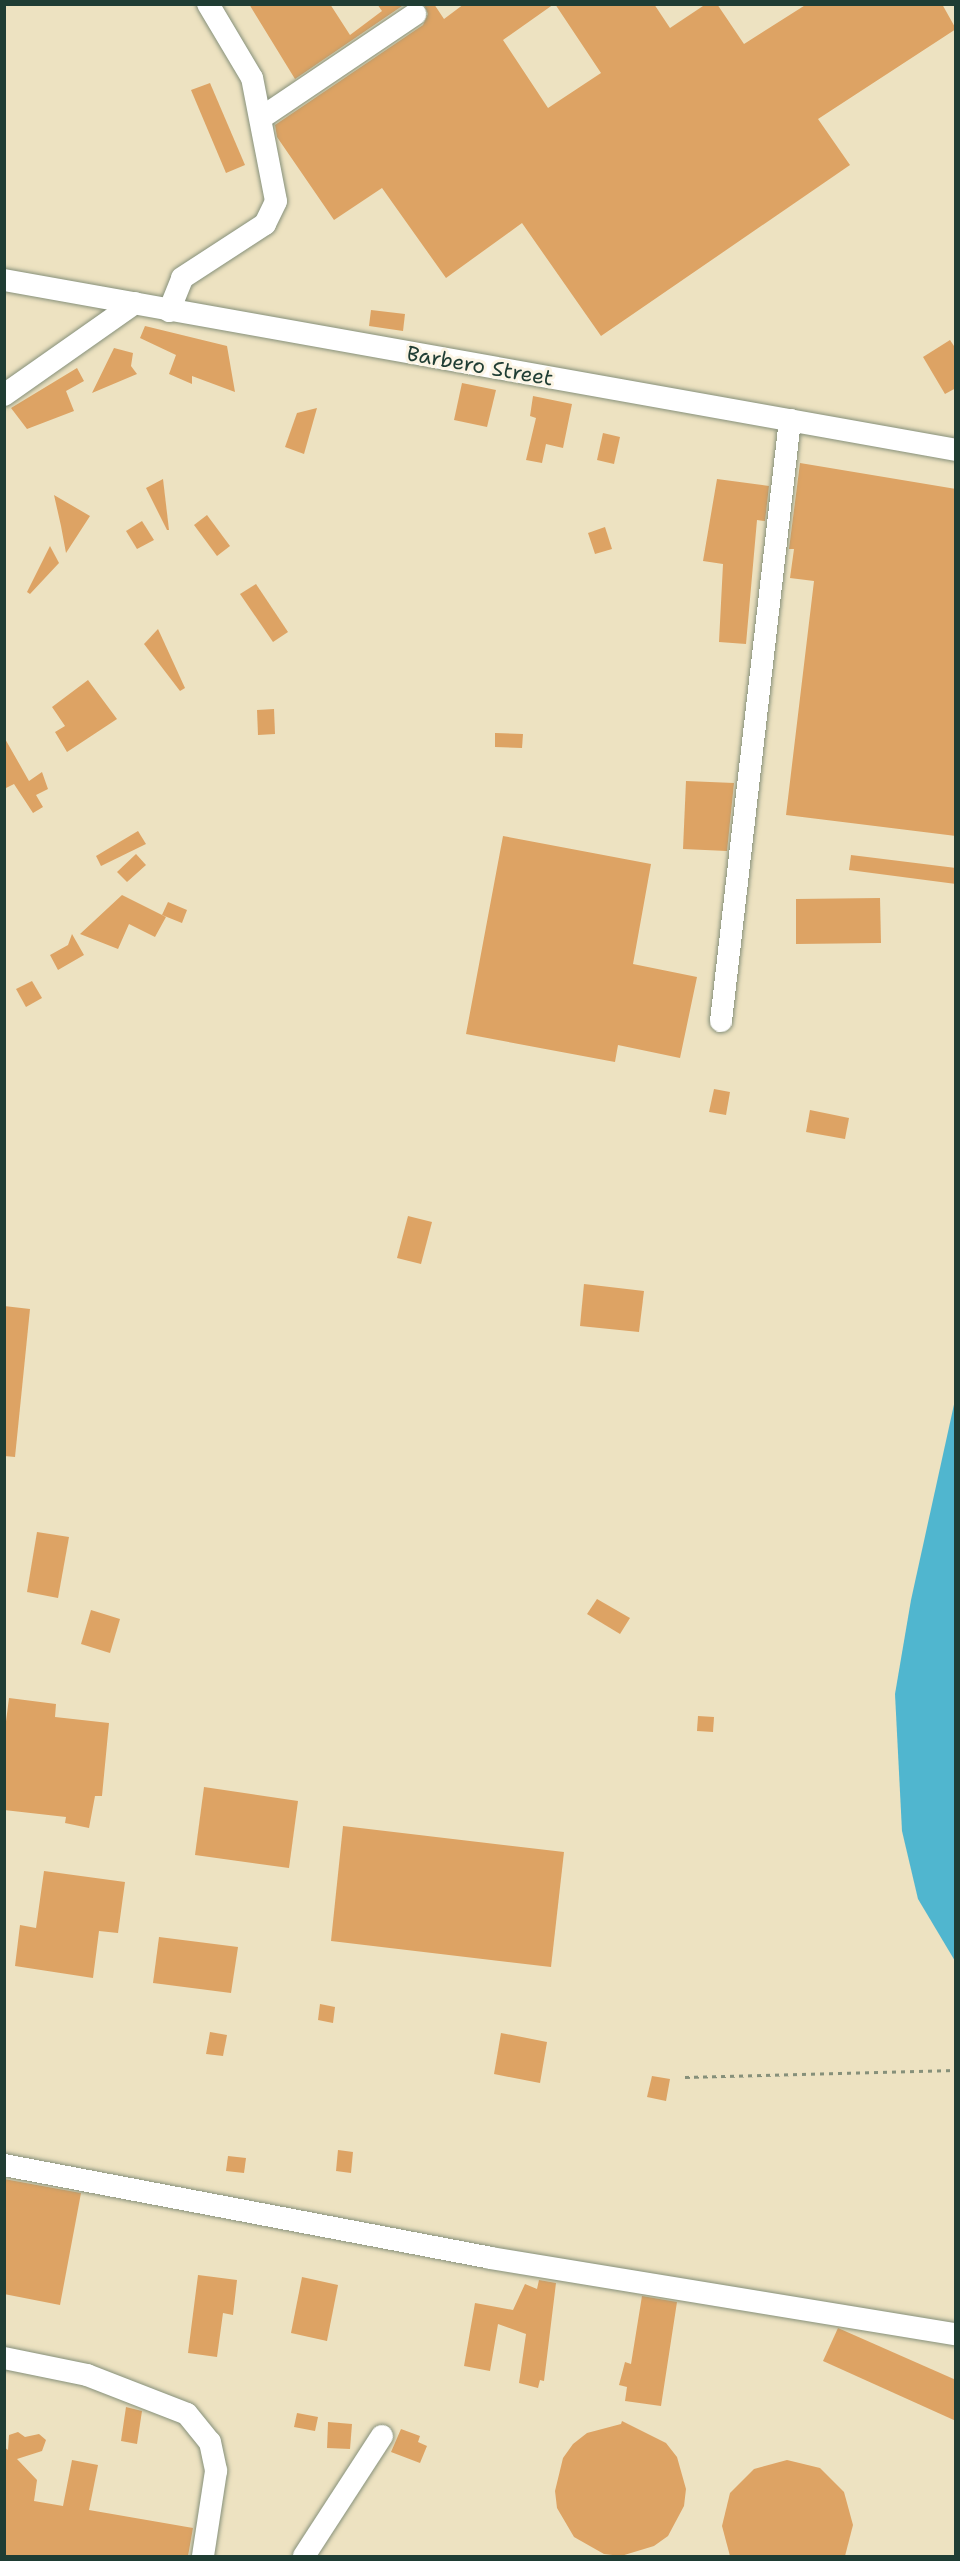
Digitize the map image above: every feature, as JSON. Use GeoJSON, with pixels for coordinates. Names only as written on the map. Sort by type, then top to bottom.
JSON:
{"type":"FeatureCollection","features":[{"type":"Feature","properties":{"kind":"street"},"geometry":{"type":"LineString","coordinates":[[169,311],[182,278],[265,224],[276,201],[252,78],[208,4]]}},
{"type":"Feature","properties":{"kind":"street"},"geometry":{"type":"LineString","coordinates":[[261,118],[415,14]]}},
{"type":"Feature","properties":{"kind":"street","name":"Barbero Street"},"geometry":{"type":"LineString","coordinates":[[4,280],[956,450]]}},
{"type":"Feature","properties":{"kind":"street"},"geometry":{"type":"LineString","coordinates":[[4,395],[135,303]]}},
{"type":"Feature","properties":{"kind":"street"},"geometry":{"type":"LineString","coordinates":[[721,1021],[790,420]]}},
{"type":"Feature","properties":{"kind":"street"},"geometry":{"type":"LineString","coordinates":[[4,2165],[490,2258],[956,2334]]}},
{"type":"Feature","properties":{"kind":"street"},"geometry":{"type":"LineString","coordinates":[[4,2358],[87,2375],[187,2414],[210,2442],[216,2471],[203,2556]]}},
{"type":"Feature","properties":{"kind":"street"},"geometry":{"type":"LineString","coordinates":[[304,2556],[382,2436]]}},
{"type":"Feature","properties":{"kind":"path"},"geometry":{"type":"LineString","coordinates":[[686,2077],[956,2070]]}},
{"type":"Feature","properties":{"kind":"water"},"geometry":{"type":"Polygon","coordinates":[[[955,1400],[955,1961],[918,1899],[902,1831],[895,1694],[911,1600],[955,1400]]]}},
{"type":"Feature","properties":{"kind":"building"},"geometry":{"type":"Polygon","coordinates":[[[249,4],[330,4],[350,35],[382,11],[377,4],[405,4],[295,79],[249,4]]]}},
{"type":"Feature","properties":{"kind":"building"},"geometry":{"type":"Polygon","coordinates":[[[424,4],[434,4],[444,19],[464,4],[554,4],[503,40],[548,108],[601,73],[555,4],[654,4],[670,28],[706,4],[717,4],[744,44],[807,4],[942,4],[956,29],[818,119],[850,165],[601,336],[522,223],[446,278],[382,188],[334,220],[277,137],[275,125],[423,25],[428,14],[424,4]]]}},
{"type":"Feature","properties":{"kind":"building"},"geometry":{"type":"Polygon","coordinates":[[[210,83],[245,165],[226,173],[191,90],[210,83]]]}},
{"type":"Feature","properties":{"kind":"building"},"geometry":{"type":"Polygon","coordinates":[[[371,310],[405,314],[403,331],[369,326],[371,310]]]}},
{"type":"Feature","properties":{"kind":"building"},"geometry":{"type":"Polygon","coordinates":[[[145,326],[227,346],[235,392],[192,376],[192,384],[169,374],[176,355],[140,338],[145,326]]]}},
{"type":"Feature","properties":{"kind":"building"},"geometry":{"type":"Polygon","coordinates":[[[950,340],[956,349],[956,388],[945,394],[923,357],[950,340]]]}},
{"type":"Feature","properties":{"kind":"building"},"geometry":{"type":"Polygon","coordinates":[[[114,348],[133,353],[131,366],[137,374],[92,393],[114,348]]]}},
{"type":"Feature","properties":{"kind":"building"},"geometry":{"type":"Polygon","coordinates":[[[77,368],[84,381],[66,391],[74,411],[27,429],[11,408],[77,368]]]}},
{"type":"Feature","properties":{"kind":"building"},"geometry":{"type":"Polygon","coordinates":[[[462,383],[496,390],[487,427],[454,420],[462,383]]]}},
{"type":"Feature","properties":{"kind":"building"},"geometry":{"type":"Polygon","coordinates":[[[533,396],[572,404],[563,448],[546,444],[542,463],[526,460],[536,418],[530,416],[533,396]]]}},
{"type":"Feature","properties":{"kind":"building"},"geometry":{"type":"Polygon","coordinates":[[[317,408],[304,454],[285,447],[297,413],[317,408]]]}},
{"type":"Feature","properties":{"kind":"building"},"geometry":{"type":"Polygon","coordinates":[[[603,433],[620,437],[614,464],[597,460],[603,433]]]}},
{"type":"Feature","properties":{"kind":"building"},"geometry":{"type":"Polygon","coordinates":[[[800,463],[956,489],[956,836],[786,815],[814,581],[790,578],[794,549],[789,549],[800,463]]]}},
{"type":"Feature","properties":{"kind":"building"},"geometry":{"type":"Polygon","coordinates":[[[163,479],[169,530],[146,488],[163,479]]]}},
{"type":"Feature","properties":{"kind":"building"},"geometry":{"type":"Polygon","coordinates":[[[717,479],[769,486],[765,521],[757,520],[746,644],[719,642],[723,564],[703,561],[717,479]]]}},
{"type":"Feature","properties":{"kind":"building"},"geometry":{"type":"Polygon","coordinates":[[[54,495],[90,516],[66,553],[61,526],[54,495]]]}},
{"type":"Feature","properties":{"kind":"building"},"geometry":{"type":"Polygon","coordinates":[[[207,515],[230,546],[217,556],[194,525],[207,515]]]}},
{"type":"Feature","properties":{"kind":"building"},"geometry":{"type":"Polygon","coordinates":[[[142,521],[154,540],[137,549],[126,531],[142,521]]]}},
{"type":"Feature","properties":{"kind":"building"},"geometry":{"type":"Polygon","coordinates":[[[605,527],[612,549],[595,554],[588,533],[605,527]]]}},
{"type":"Feature","properties":{"kind":"building"},"geometry":{"type":"Polygon","coordinates":[[[50,546],[59,563],[30,594],[27,592],[50,546]]]}},
{"type":"Feature","properties":{"kind":"building"},"geometry":{"type":"Polygon","coordinates":[[[256,584],[288,632],[273,642],[240,594],[256,584]]]}},
{"type":"Feature","properties":{"kind":"building"},"geometry":{"type":"Polygon","coordinates":[[[158,629],[185,688],[180,691],[144,644],[158,629]]]}},
{"type":"Feature","properties":{"kind":"building"},"geometry":{"type":"Polygon","coordinates":[[[88,680],[117,719],[67,752],[55,732],[65,726],[52,707],[88,680]]]}},
{"type":"Feature","properties":{"kind":"building"},"geometry":{"type":"Polygon","coordinates":[[[274,709],[275,734],[258,735],[257,710],[274,709]]]}},
{"type":"Feature","properties":{"kind":"building"},"geometry":{"type":"Polygon","coordinates":[[[495,733],[523,734],[522,748],[495,747],[495,733]]]}},
{"type":"Feature","properties":{"kind":"building"},"geometry":{"type":"Polygon","coordinates":[[[4,737],[29,781],[42,772],[48,789],[36,795],[43,807],[33,813],[14,784],[4,789],[4,737]]]}},
{"type":"Feature","properties":{"kind":"building"},"geometry":{"type":"Polygon","coordinates":[[[686,781],[734,783],[727,851],[683,849],[686,781]]]}},
{"type":"Feature","properties":{"kind":"building"},"geometry":{"type":"Polygon","coordinates":[[[138,831],[146,844],[101,866],[96,856],[138,831]]]}},
{"type":"Feature","properties":{"kind":"building"},"geometry":{"type":"Polygon","coordinates":[[[503,836],[651,864],[633,964],[697,977],[680,1058],[618,1045],[615,1062],[466,1034],[503,836]]]}},
{"type":"Feature","properties":{"kind":"building"},"geometry":{"type":"Polygon","coordinates":[[[136,854],[146,865],[127,882],[117,872],[136,854]]]}},
{"type":"Feature","properties":{"kind":"building"},"geometry":{"type":"Polygon","coordinates":[[[851,855],[956,868],[956,884],[849,870],[851,855]]]}},
{"type":"Feature","properties":{"kind":"building"},"geometry":{"type":"Polygon","coordinates":[[[122,895],[166,917],[155,937],[129,924],[118,949],[80,934],[122,895]]]}},
{"type":"Feature","properties":{"kind":"building"},"geometry":{"type":"Polygon","coordinates":[[[880,898],[881,943],[796,944],[796,899],[880,898]]]}},
{"type":"Feature","properties":{"kind":"building"},"geometry":{"type":"Polygon","coordinates":[[[168,902],[187,910],[182,923],[162,915],[168,902]]]}},
{"type":"Feature","properties":{"kind":"building"},"geometry":{"type":"Polygon","coordinates":[[[72,934],[84,955],[58,970],[50,955],[68,945],[72,934]]]}},
{"type":"Feature","properties":{"kind":"building"},"geometry":{"type":"Polygon","coordinates":[[[32,981],[42,998],[26,1007],[16,989],[32,981]]]}},
{"type":"Feature","properties":{"kind":"building"},"geometry":{"type":"Polygon","coordinates":[[[714,1089],[730,1092],[726,1115],[709,1112],[714,1089]]]}},
{"type":"Feature","properties":{"kind":"building"},"geometry":{"type":"Polygon","coordinates":[[[810,1110],[849,1118],[845,1139],[806,1132],[810,1110]]]}},
{"type":"Feature","properties":{"kind":"building"},"geometry":{"type":"Polygon","coordinates":[[[408,1216],[432,1222],[421,1264],[397,1258],[408,1216]]]}},
{"type":"Feature","properties":{"kind":"building"},"geometry":{"type":"Polygon","coordinates":[[[584,1284],[644,1291],[639,1332],[580,1326],[584,1284]]]}},
{"type":"Feature","properties":{"kind":"building"},"geometry":{"type":"Polygon","coordinates":[[[4,1306],[30,1309],[15,1457],[4,1456],[4,1306]]]}},
{"type":"Feature","properties":{"kind":"building"},"geometry":{"type":"Polygon","coordinates":[[[37,1532],[69,1537],[58,1598],[27,1592],[37,1532]]]}},
{"type":"Feature","properties":{"kind":"building"},"geometry":{"type":"Polygon","coordinates":[[[597,1599],[630,1618],[620,1634],[587,1614],[597,1599]]]}},
{"type":"Feature","properties":{"kind":"building"},"geometry":{"type":"Polygon","coordinates":[[[91,1610],[120,1619],[110,1653],[81,1644],[91,1610]]]}},
{"type":"Feature","properties":{"kind":"building"},"geometry":{"type":"Polygon","coordinates":[[[9,1698],[56,1704],[55,1717],[109,1723],[102,1796],[95,1796],[89,1828],[65,1823],[66,1817],[4,1810],[4,1737],[9,1698]]]}},
{"type":"Feature","properties":{"kind":"building"},"geometry":{"type":"Polygon","coordinates":[[[698,1716],[714,1717],[713,1732],[697,1731],[698,1716]]]}},
{"type":"Feature","properties":{"kind":"building"},"geometry":{"type":"Polygon","coordinates":[[[204,1787],[298,1801],[289,1868],[195,1855],[204,1787]]]}},
{"type":"Feature","properties":{"kind":"building"},"geometry":{"type":"Polygon","coordinates":[[[343,1826],[564,1852],[551,1967],[331,1941],[343,1826]]]}},
{"type":"Feature","properties":{"kind":"building"},"geometry":{"type":"Polygon","coordinates":[[[44,1871],[125,1882],[118,1933],[99,1931],[93,1978],[15,1966],[20,1925],[36,1928],[44,1871]]]}},
{"type":"Feature","properties":{"kind":"building"},"geometry":{"type":"Polygon","coordinates":[[[159,1937],[238,1947],[231,1993],[153,1983],[159,1937]]]}},
{"type":"Feature","properties":{"kind":"building"},"geometry":{"type":"Polygon","coordinates":[[[320,2004],[335,2007],[333,2023],[318,2020],[320,2004]]]}},
{"type":"Feature","properties":{"kind":"building"},"geometry":{"type":"Polygon","coordinates":[[[210,2032],[227,2035],[223,2056],[206,2054],[210,2032]]]}},
{"type":"Feature","properties":{"kind":"building"},"geometry":{"type":"Polygon","coordinates":[[[501,2033],[547,2042],[540,2083],[494,2074],[501,2033]]]}},
{"type":"Feature","properties":{"kind":"building"},"geometry":{"type":"Polygon","coordinates":[[[652,2076],[670,2079],[666,2101],[647,2097],[652,2076]]]}},
{"type":"Feature","properties":{"kind":"building"},"geometry":{"type":"Polygon","coordinates":[[[338,2150],[353,2152],[351,2173],[336,2171],[338,2150]]]}},
{"type":"Feature","properties":{"kind":"building"},"geometry":{"type":"Polygon","coordinates":[[[228,2156],[246,2158],[244,2173],[226,2171],[228,2156]]]}},
{"type":"Feature","properties":{"kind":"building"},"geometry":{"type":"Polygon","coordinates":[[[4,2179],[81,2193],[60,2305],[4,2294],[4,2179]]]}},
{"type":"Feature","properties":{"kind":"building"},"geometry":{"type":"Polygon","coordinates":[[[198,2275],[237,2280],[233,2315],[223,2313],[217,2357],[188,2353],[198,2275]]]}},
{"type":"Feature","properties":{"kind":"building"},"geometry":{"type":"Polygon","coordinates":[[[302,2277],[338,2285],[327,2341],[291,2333],[302,2277]]]}},
{"type":"Feature","properties":{"kind":"building"},"geometry":{"type":"Polygon","coordinates":[[[539,2280],[556,2283],[544,2381],[540,2380],[538,2388],[519,2383],[526,2334],[498,2324],[490,2371],[464,2366],[475,2303],[513,2310],[525,2284],[537,2289],[539,2280]]]}},
{"type":"Feature","properties":{"kind":"building"},"geometry":{"type":"Polygon","coordinates":[[[642,2296],[677,2302],[661,2406],[625,2401],[627,2387],[619,2385],[625,2362],[631,2364],[642,2296]]]}},
{"type":"Feature","properties":{"kind":"building"},"geometry":{"type":"Polygon","coordinates":[[[838,2328],[956,2380],[956,2421],[823,2361],[838,2328]]]}},
{"type":"Feature","properties":{"kind":"building"},"geometry":{"type":"Polygon","coordinates":[[[126,2407],[142,2411],[137,2444],[121,2441],[126,2407]]]}},
{"type":"Feature","properties":{"kind":"building"},"geometry":{"type":"Polygon","coordinates":[[[297,2413],[318,2417],[315,2431],[294,2427],[297,2413]]]}},
{"type":"Feature","properties":{"kind":"building"},"geometry":{"type":"Polygon","coordinates":[[[622,2421],[666,2443],[677,2457],[686,2489],[684,2506],[668,2536],[654,2546],[621,2556],[604,2554],[574,2537],[557,2508],[555,2491],[563,2458],[573,2444],[587,2433],[621,2424],[622,2421]]]}},
{"type":"Feature","properties":{"kind":"building"},"geometry":{"type":"Polygon","coordinates":[[[328,2422],[352,2424],[350,2449],[327,2448],[328,2422]]]}},
{"type":"Feature","properties":{"kind":"building"},"geometry":{"type":"Polygon","coordinates":[[[401,2429],[420,2436],[418,2442],[427,2446],[420,2463],[391,2452],[401,2429]]]}},
{"type":"Feature","properties":{"kind":"building"},"geometry":{"type":"Polygon","coordinates":[[[18,2432],[25,2437],[39,2434],[46,2440],[42,2451],[17,2459],[37,2480],[34,2501],[63,2506],[72,2460],[98,2465],[89,2510],[193,2528],[188,2556],[4,2556],[4,2447],[8,2450],[9,2435],[18,2432]]]}},
{"type":"Feature","properties":{"kind":"building"},"geometry":{"type":"Polygon","coordinates":[[[787,2460],[820,2468],[844,2492],[853,2525],[845,2556],[730,2556],[722,2526],[730,2493],[754,2469],[787,2460]]]}}]}
